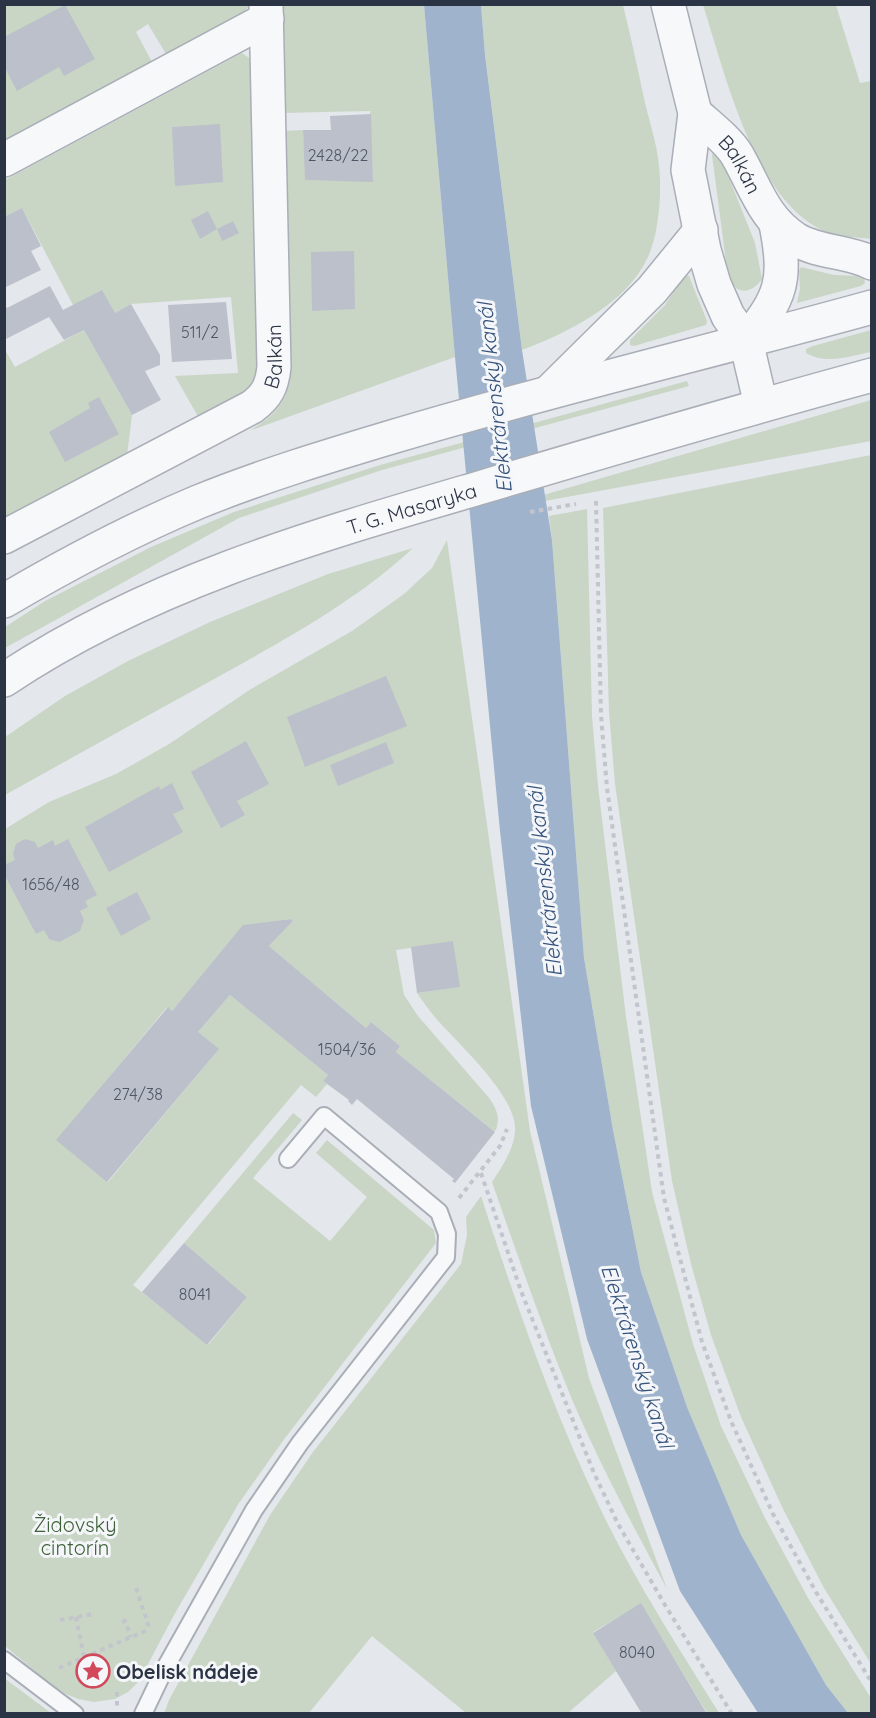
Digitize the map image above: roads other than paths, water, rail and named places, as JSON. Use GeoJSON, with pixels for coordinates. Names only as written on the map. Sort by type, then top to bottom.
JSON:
{"type":"FeatureCollection","features":[{"type":"Feature","properties":{"kind":"street","name":"Balkán"},"geometry":{"type":"LineString","coordinates":[[668,4],[695,113],[688,170],[704,250],[714,284],[728,316],[746,341],[761,405]]}},
{"type":"Feature","properties":{"kind":"street","name":"Balkán"},"geometry":{"type":"LineString","coordinates":[[4,160],[266,12],[274,368],[269,391],[264,399],[244,412],[4,537]]}},
{"type":"Feature","properties":{"kind":"street","name":"Balkán"},"geometry":{"type":"LineString","coordinates":[[695,113],[736,153],[758,198],[776,224],[799,241],[872,263]]}},
{"type":"Feature","properties":{"kind":"street","name":"Balkán"},"geometry":{"type":"LineString","coordinates":[[746,341],[775,298],[782,277],[782,256],[776,224]]}},
{"type":"Feature","properties":{"kind":"street"},"geometry":{"type":"LineString","coordinates":[[549,392],[652,290],[701,230]]}},
{"type":"Feature","properties":{"kind":"street"},"geometry":{"type":"LineString","coordinates":[[4,601],[119,537],[197,502],[279,471],[454,418],[872,307]]}},
{"type":"Feature","properties":{"kind":"street","name":"T. G. Masaryka"},"geometry":{"type":"LineString","coordinates":[[4,680],[84,631],[143,603],[303,540],[761,405],[872,375]]}},
{"type":"Feature","properties":{"kind":"lane"},"geometry":{"type":"LineString","coordinates":[[143,1713],[164,1670],[254,1510],[300,1443],[446,1257],[447,1234],[439,1212],[324,1116],[288,1159]]}},
{"type":"Feature","properties":{"kind":"lane"},"geometry":{"type":"LineString","coordinates":[[4,1660],[75,1713]]}},
{"type":"Feature","properties":{"kind":"water","name":"Elektrárenský kanál"},"geometry":{"type":"Polygon","coordinates":[[[424,5],[481,5],[485,55],[522,350],[552,540],[584,958],[613,1130],[641,1272],[687,1407],[741,1535],[826,1685],[848,1713],[758,1713],[680,1591],[587,1339],[531,1106],[500,831],[424,5]]]}},
{"type":"Feature","properties":{"kind":"place","name":"Obelisk nádeje"},"geometry":{"type":"Point","coordinates":[93,1671]}},
{"type":"Feature","properties":{"kind":"park label","name":"Židovský cintorín"},"geometry":{"type":"Point","coordinates":[75,1536]}}]}
